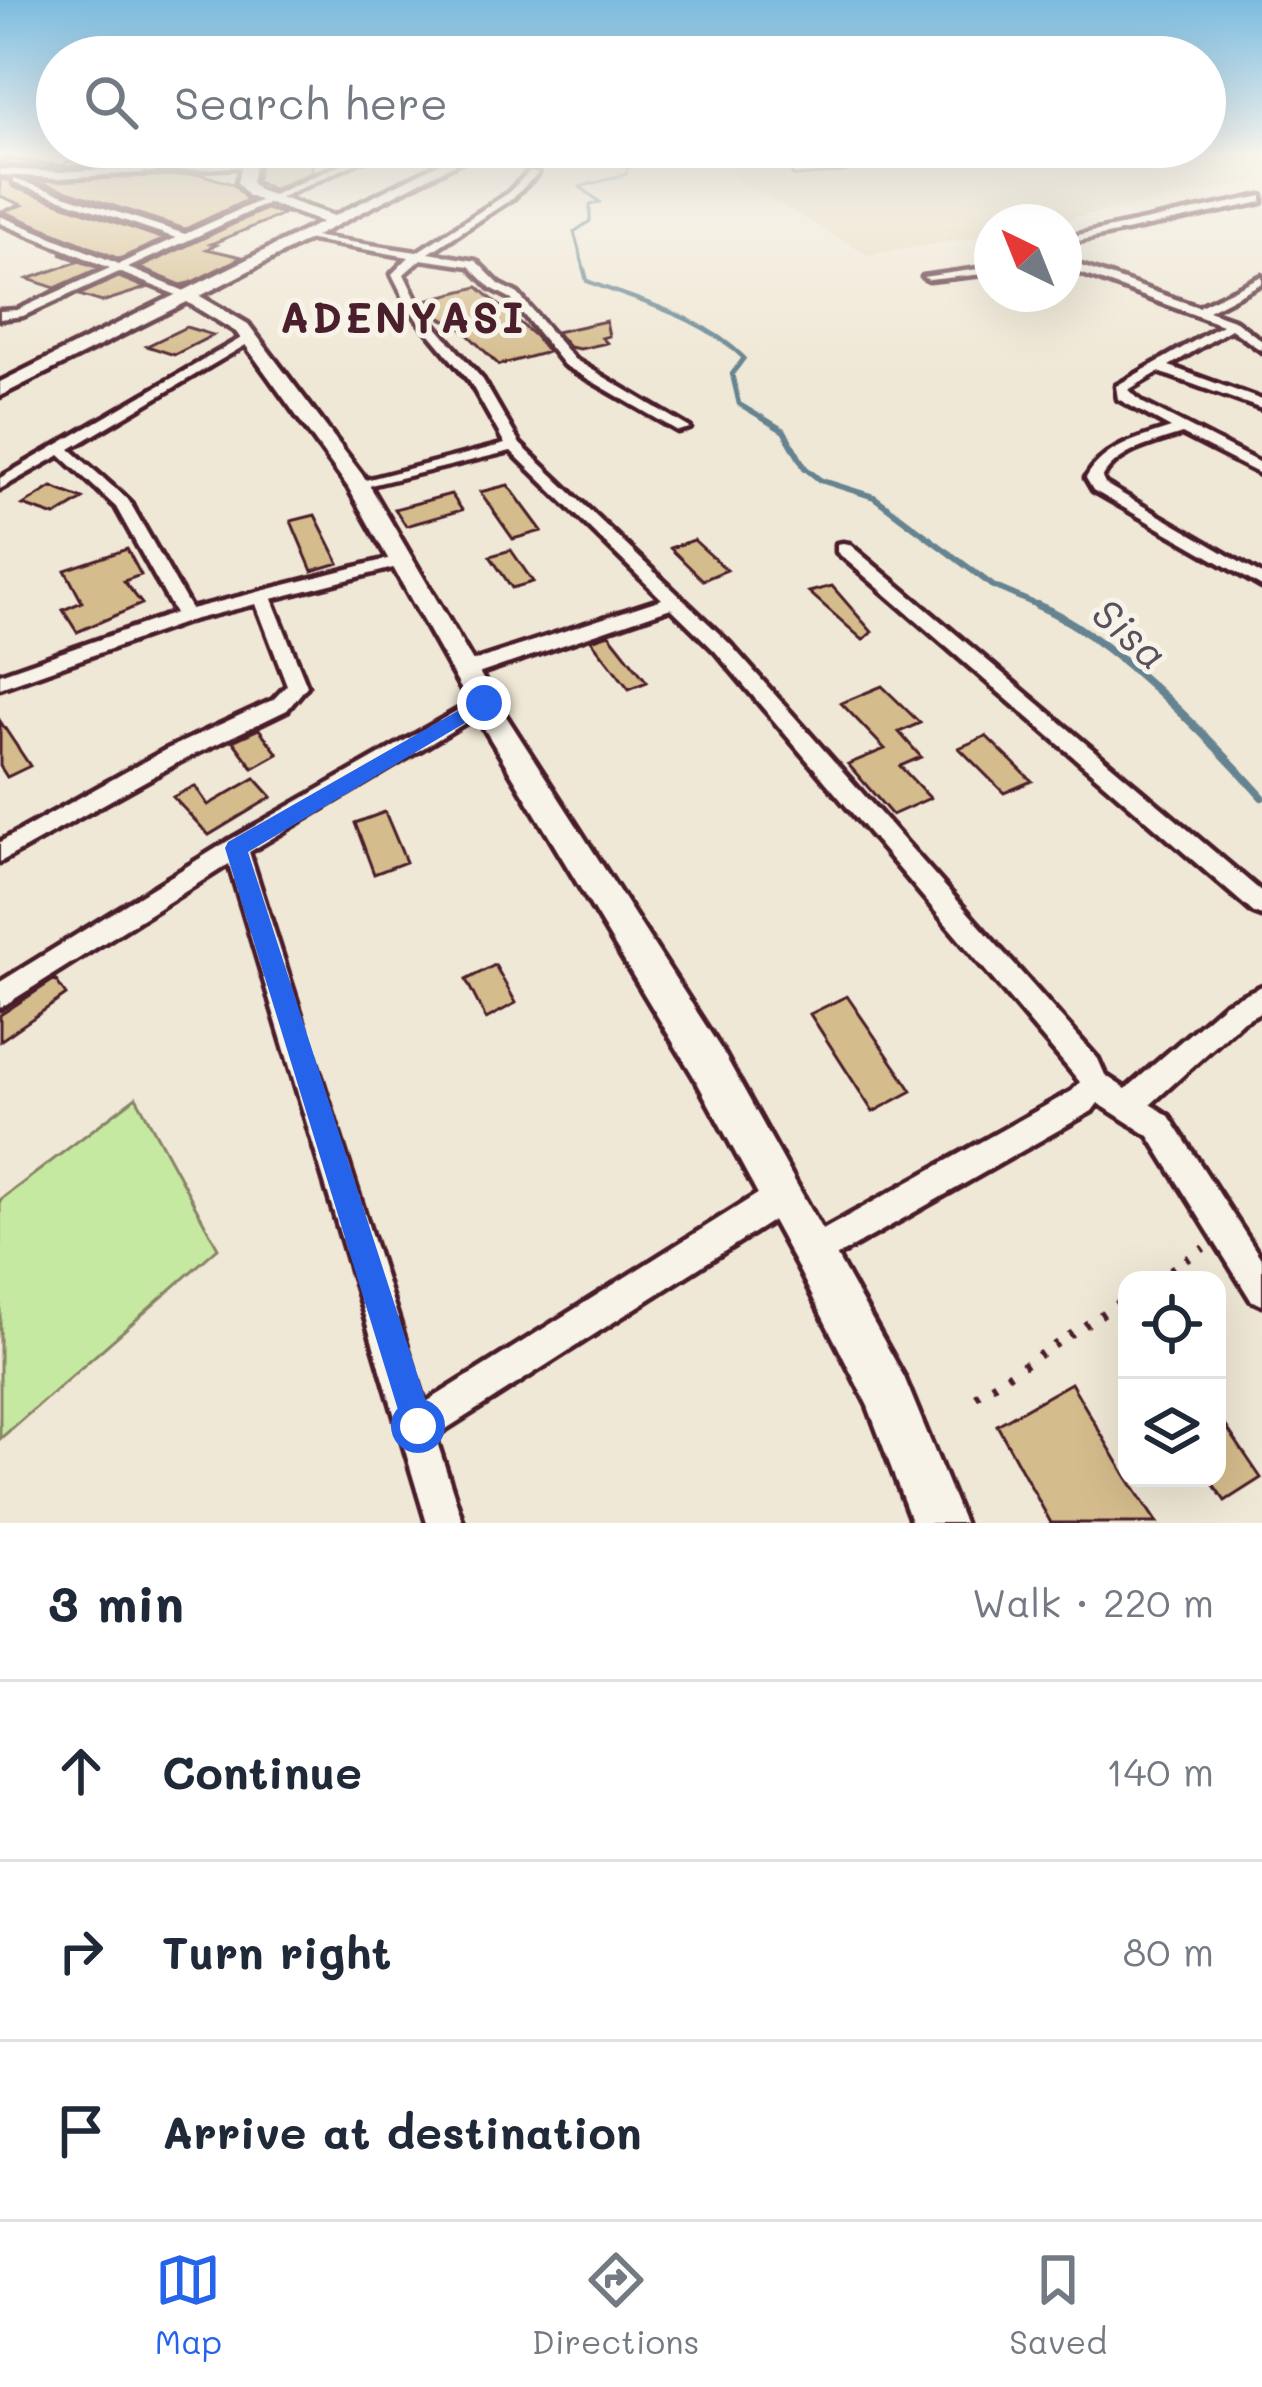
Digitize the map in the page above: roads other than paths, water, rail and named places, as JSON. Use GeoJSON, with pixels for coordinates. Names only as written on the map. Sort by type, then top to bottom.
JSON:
{"type":"FeatureCollection","features":[{"type":"Feature","properties":{"kind":"street"},"geometry":{"type":"LineString","coordinates":[[15,225],[188,296],[250,337],[359,486],[399,561],[710,1067],[783,1196],[887,1394],[938,1523]]}},
{"type":"Feature","properties":{"kind":"street"},"geometry":{"type":"LineString","coordinates":[[148,225],[187,238]]}},
{"type":"Feature","properties":{"kind":"street"},"geometry":{"type":"LineString","coordinates":[[0,314],[20,313],[217,225]]}},
{"type":"Feature","properties":{"kind":"street"},"geometry":{"type":"LineString","coordinates":[[0,390],[327,225]]}},
{"type":"Feature","properties":{"kind":"street"},"geometry":{"type":"LineString","coordinates":[[465,225],[398,274],[416,310],[476,380],[514,446],[722,647],[860,812],[1088,1069],[1096,1085],[1159,1126],[1262,1289]]}},
{"type":"Feature","properties":{"kind":"street"},"geometry":{"type":"LineString","coordinates":[[1082,238],[1142,225]]}},
{"type":"Feature","properties":{"kind":"street"},"geometry":{"type":"LineString","coordinates":[[305,238],[472,263],[495,286],[514,296],[569,362],[683,428]]}},
{"type":"Feature","properties":{"kind":"street"},"geometry":{"type":"LineString","coordinates":[[1082,269],[1232,324],[1262,346]]}},
{"type":"Feature","properties":{"kind":"street"},"geometry":{"type":"LineString","coordinates":[[929,277],[974,272]]}},
{"type":"Feature","properties":{"kind":"street"},"geometry":{"type":"LineString","coordinates":[[1198,312],[1262,279]]}},
{"type":"Feature","properties":{"kind":"street"},"geometry":{"type":"LineString","coordinates":[[1232,324],[1121,388],[1123,396],[1262,470]]}},
{"type":"Feature","properties":{"kind":"street"},"geometry":{"type":"LineString","coordinates":[[1,482],[250,337]]}},
{"type":"Feature","properties":{"kind":"street"},"geometry":{"type":"LineString","coordinates":[[1157,367],[1262,405]]}},
{"type":"Feature","properties":{"kind":"street"},"geometry":{"type":"LineString","coordinates":[[1183,429],[1109,457],[1098,466],[1094,478],[1098,487],[1262,582]]}},
{"type":"Feature","properties":{"kind":"street"},"geometry":{"type":"LineString","coordinates":[[359,486],[514,446]]}},
{"type":"Feature","properties":{"kind":"street"},"geometry":{"type":"LineString","coordinates":[[61,448],[123,504],[186,616]]}},
{"type":"Feature","properties":{"kind":"street"},"geometry":{"type":"LineString","coordinates":[[843,548],[1262,905]]}},
{"type":"Feature","properties":{"kind":"street"},"geometry":{"type":"LineString","coordinates":[[0,681],[186,616],[399,561]]}},
{"type":"Feature","properties":{"kind":"street"},"geometry":{"type":"LineString","coordinates":[[0,853],[172,756],[280,705],[293,693],[297,686],[262,597]]}},
{"type":"Feature","properties":{"kind":"street"},"geometry":{"type":"LineString","coordinates":[[465,671],[674,601]]}},
{"type":"Feature","properties":{"kind":"street"},"geometry":{"type":"LineString","coordinates":[[0,996],[236,848],[484,703]]}},
{"type":"Feature","properties":{"kind":"street"},"geometry":{"type":"LineString","coordinates":[[236,848],[445,1523]]}},
{"type":"Feature","properties":{"kind":"street"},"geometry":{"type":"LineString","coordinates":[[1128,1106],[1234,1012],[1262,998]]}},
{"type":"Feature","properties":{"kind":"street"},"geometry":{"type":"LineString","coordinates":[[814,1252],[1082,1101],[1096,1085]]}},
{"type":"Feature","properties":{"kind":"street"},"geometry":{"type":"LineString","coordinates":[[418,1426],[783,1196]]}},
{"type":"Feature","properties":{"kind":"waterway"},"geometry":{"type":"LineString","coordinates":[[584,225],[574,232],[585,272]]}},
{"type":"Feature","properties":{"kind":"waterway"},"geometry":{"type":"LineString","coordinates":[[584,269],[587,281],[670,312],[727,343],[744,358],[732,374],[739,404],[763,418]]}},
{"type":"Feature","properties":{"kind":"waterway"},"geometry":{"type":"LineString","coordinates":[[763,418],[784,431],[805,468],[820,480],[874,497],[993,586],[1044,608]]}},
{"type":"Feature","properties":{"kind":"waterway","name":"Sisa"},"geometry":{"type":"LineString","coordinates":[[1037,605],[1126,663],[1187,718],[1262,797]]}},
{"type":"Feature","properties":{"kind":"district","name":"ADENYASI"},"geometry":{"type":"Point","coordinates":[403,318]}}]}
